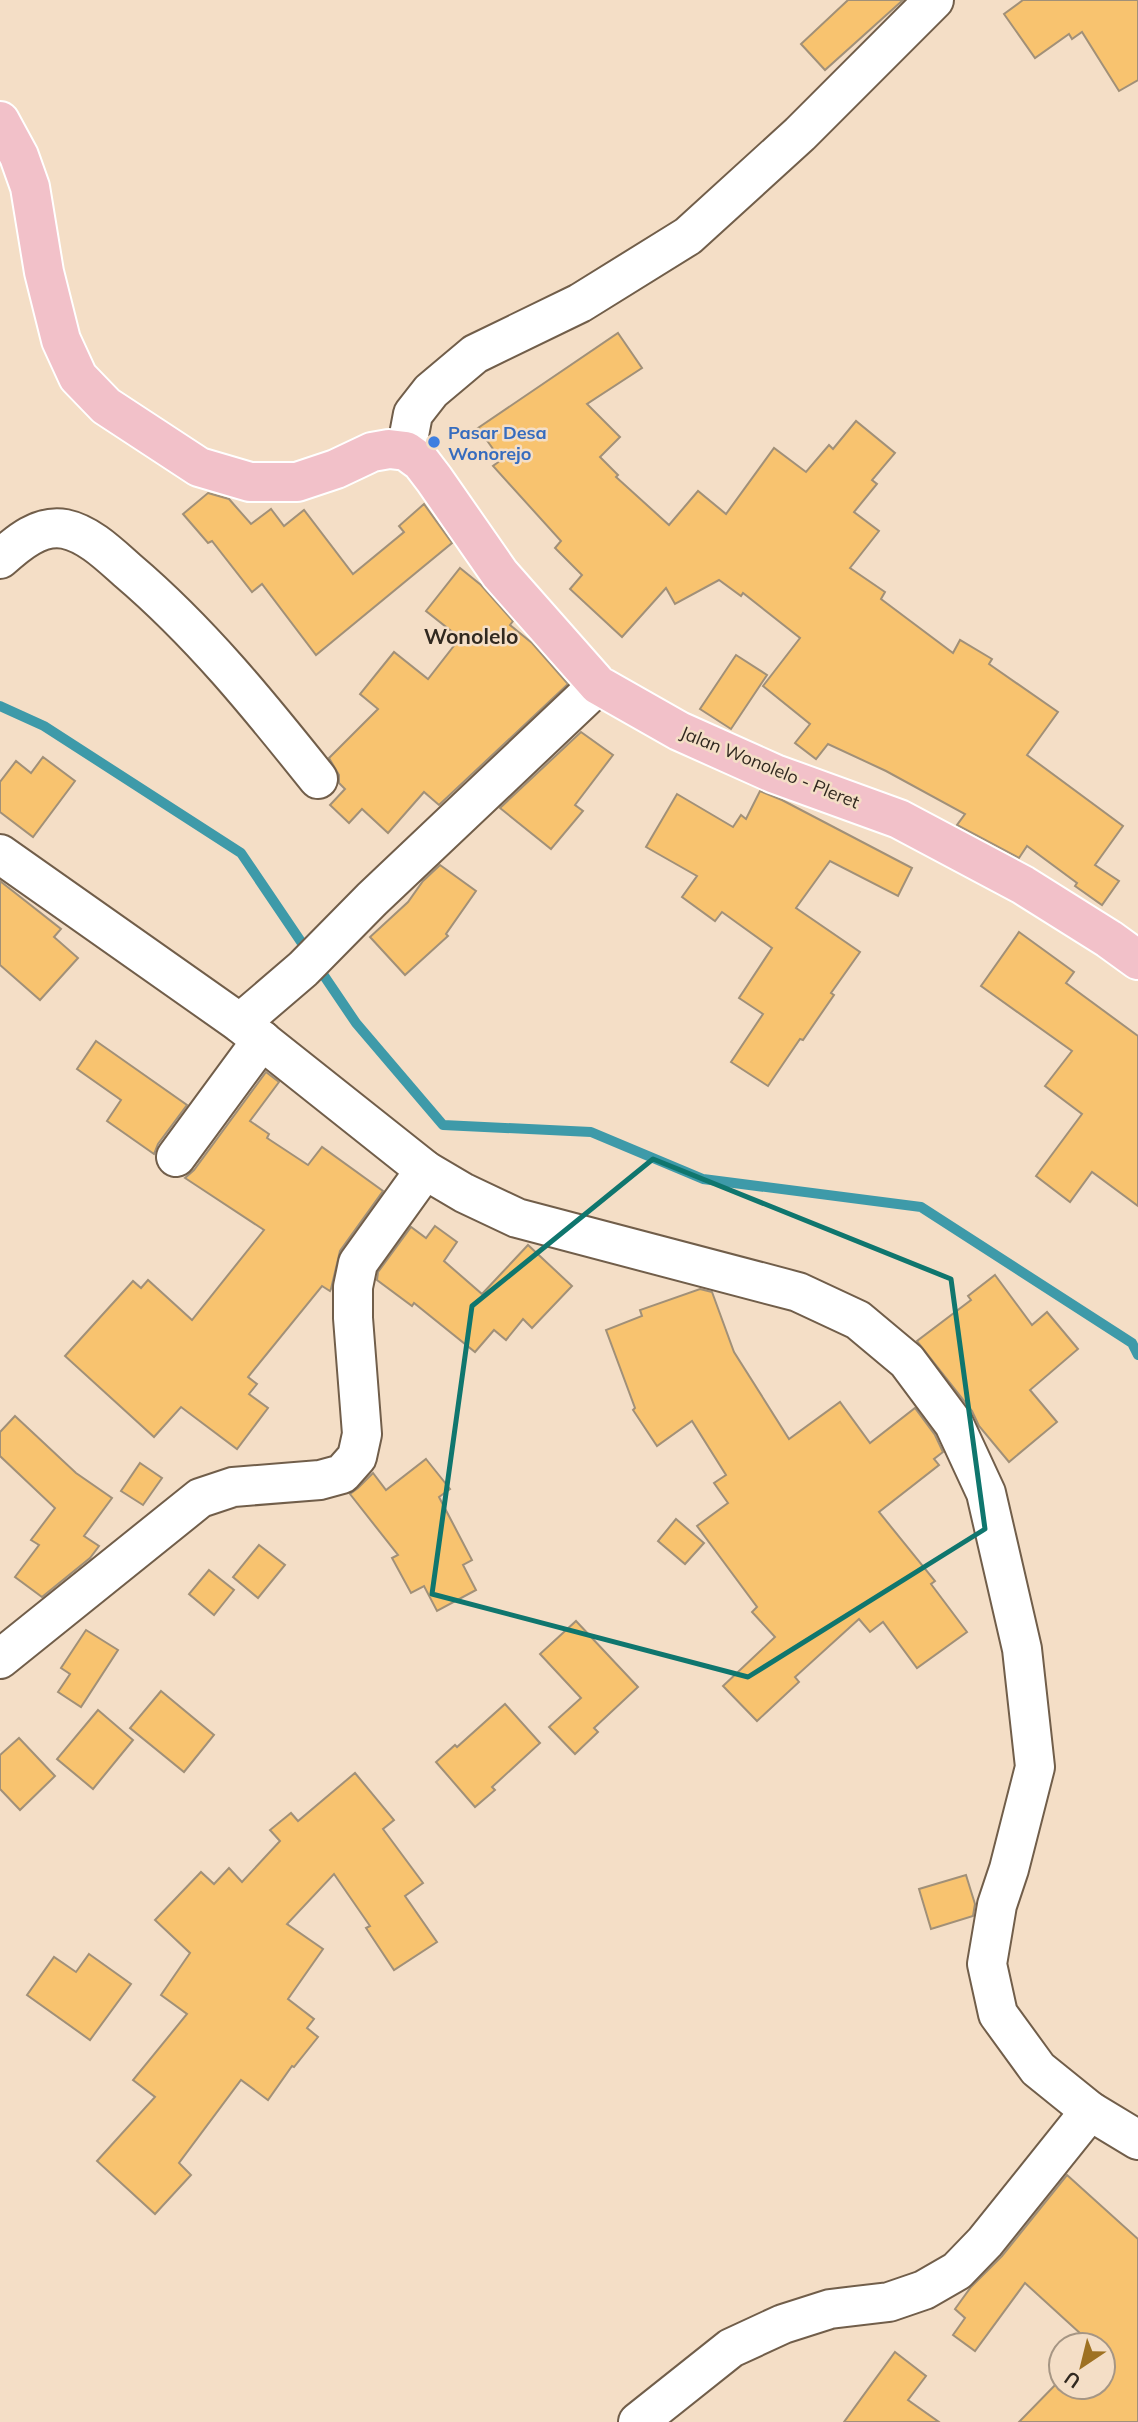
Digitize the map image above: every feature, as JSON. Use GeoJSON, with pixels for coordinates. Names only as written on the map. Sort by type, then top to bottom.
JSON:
{"type":"FeatureCollection","features":[{"type":"Feature","properties":{"kind":"main road"},"geometry":{"type":"LineString","coordinates":[[0,121],[19,156],[30,187],[44,272],[61,340],[78,377],[106,406],[199,467],[250,482],[297,482],[336,469],[372,452],[389,449],[406,452]]}},
{"type":"Feature","properties":{"kind":"main road","name":"Jalan Wonolelo - Pleret"},"geometry":{"type":"LineString","coordinates":[[406,452],[421,462],[500,574],[598,685],[679,731],[763,768],[899,819],[1023,885],[1110,939],[1138,960]]}},
{"type":"Feature","properties":{"kind":"street"},"geometry":{"type":"LineString","coordinates":[[406,452],[413,414],[431,391],[475,354],[580,303],[688,236],[800,134],[934,0]]}},
{"type":"Feature","properties":{"kind":"street"},"geometry":{"type":"LineString","coordinates":[[0,559],[18,543],[44,529],[66,529],[99,545],[179,617],[249,692],[318,779]]}},
{"type":"Feature","properties":{"kind":"street"},"geometry":{"type":"LineString","coordinates":[[176,1157],[251,1031],[303,969],[598,685]]}},
{"type":"Feature","properties":{"kind":"street"},"geometry":{"type":"LineString","coordinates":[[0,854],[251,1031],[425,1170],[464,1193],[517,1218],[798,1292],[858,1320],[907,1361],[954,1424],[986,1493],[1022,1649],[1035,1767],[997,1905],[987,1964],[998,2014],[1038,2069],[1090,2111],[1138,2140]]}},
{"type":"Feature","properties":{"kind":"street"},"geometry":{"type":"LineString","coordinates":[[0,1659],[200,1498],[233,1487],[320,1480],[342,1474],[357,1457],[362,1434],[353,1318],[353,1287],[358,1263],[425,1170]]}},
{"type":"Feature","properties":{"kind":"street"},"geometry":{"type":"LineString","coordinates":[[638,2422],[731,2348],[783,2325],[830,2309],[889,2302],[924,2290],[957,2271],[985,2242],[1090,2111]]}},
{"type":"Feature","properties":{"kind":"highlighted area"},"geometry":{"type":"Polygon","coordinates":[[[653,1159],[951,1279],[985,1529],[748,1677],[432,1594],[472,1306],[653,1159]]]}},
{"type":"Feature","properties":{"kind":"building"},"geometry":{"type":"Polygon","coordinates":[[[848,0],[903,0],[825,70],[801,44],[848,0]]]}},
{"type":"Feature","properties":{"kind":"building"},"geometry":{"type":"Polygon","coordinates":[[[1023,0],[1138,0],[1138,80],[1119,91],[1082,32],[1072,39],[1069,34],[1035,58],[1004,14],[1023,0]]]}},
{"type":"Feature","properties":{"kind":"building"},"geometry":{"type":"Polygon","coordinates":[[[618,333],[642,368],[587,404],[620,437],[600,457],[618,475],[616,477],[669,525],[698,491],[726,514],[774,448],[806,472],[829,445],[833,449],[856,421],[895,453],[872,480],[877,484],[854,512],[879,531],[850,568],[885,592],[881,599],[953,653],[960,640],[992,659],[989,664],[1058,712],[1027,755],[1123,826],[1095,865],[1119,881],[1102,905],[1027,846],[1019,858],[957,825],[965,814],[886,771],[828,744],[816,759],[795,743],[810,724],[763,686],[800,638],[743,593],[741,596],[719,580],[675,604],[666,588],[622,637],[570,589],[582,575],[555,548],[561,541],[493,466],[501,460],[478,428],[618,333]]]}},
{"type":"Feature","properties":{"kind":"building"},"geometry":{"type":"Polygon","coordinates":[[[208,493],[229,499],[251,524],[271,509],[284,526],[304,510],[353,574],[404,532],[399,526],[424,504],[452,543],[316,655],[262,584],[252,592],[212,541],[208,543],[183,514],[208,493]]]}},
{"type":"Feature","properties":{"kind":"building"},"geometry":{"type":"Polygon","coordinates":[[[460,568],[481,585],[513,621],[510,625],[532,643],[568,684],[439,805],[424,792],[388,833],[362,809],[349,823],[330,805],[345,789],[339,783],[339,775],[329,758],[378,709],[360,694],[394,652],[428,679],[460,638],[426,611],[460,568]]]}},
{"type":"Feature","properties":{"kind":"building"},"geometry":{"type":"Polygon","coordinates":[[[736,655],[767,675],[731,729],[700,709],[736,655]]]}},
{"type":"Feature","properties":{"kind":"building"},"geometry":{"type":"Polygon","coordinates":[[[581,732],[613,755],[575,805],[583,811],[551,849],[500,808],[581,732]]]}},
{"type":"Feature","properties":{"kind":"building"},"geometry":{"type":"Polygon","coordinates":[[[43,757],[75,781],[33,837],[0,812],[0,782],[16,761],[31,773],[43,757]]]}},
{"type":"Feature","properties":{"kind":"building"},"geometry":{"type":"Polygon","coordinates":[[[760,791],[912,868],[898,896],[830,861],[796,908],[860,952],[831,993],[834,995],[768,1086],[731,1062],[763,1014],[739,998],[772,948],[722,912],[715,921],[682,897],[697,876],[646,847],[677,794],[733,827],[741,815],[746,819],[760,791]]]}},
{"type":"Feature","properties":{"kind":"building"},"geometry":{"type":"Polygon","coordinates":[[[440,865],[476,891],[446,934],[448,936],[405,975],[370,937],[408,902],[423,881],[440,865]]]}},
{"type":"Feature","properties":{"kind":"building"},"geometry":{"type":"Polygon","coordinates":[[[0,881],[61,929],[54,937],[78,958],[40,1000],[0,965],[0,881]]]}},
{"type":"Feature","properties":{"kind":"building"},"geometry":{"type":"Polygon","coordinates":[[[1019,932],[1074,972],[1066,983],[1138,1036],[1138,1206],[1092,1172],[1070,1202],[1036,1176],[1082,1114],[1045,1086],[1072,1051],[981,986],[1019,932]]]}},
{"type":"Feature","properties":{"kind":"building"},"geometry":{"type":"Polygon","coordinates":[[[96,1041],[187,1105],[158,1144],[154,1154],[107,1121],[121,1100],[77,1069],[96,1041]]]}},
{"type":"Feature","properties":{"kind":"building"},"geometry":{"type":"Polygon","coordinates":[[[266,1072],[279,1082],[250,1121],[269,1134],[267,1138],[308,1165],[322,1147],[383,1191],[340,1251],[330,1291],[322,1286],[248,1377],[257,1384],[249,1394],[268,1408],[237,1449],[181,1407],[154,1437],[65,1356],[133,1281],[141,1288],[148,1280],[192,1320],[264,1230],[185,1178],[194,1170],[266,1072]]]}},
{"type":"Feature","properties":{"kind":"building"},"geometry":{"type":"Polygon","coordinates":[[[435,1226],[457,1242],[444,1261],[482,1294],[528,1245],[572,1286],[532,1328],[523,1319],[506,1340],[494,1330],[475,1352],[414,1303],[412,1306],[377,1280],[378,1272],[411,1227],[426,1238],[435,1226]]]}},
{"type":"Feature","properties":{"kind":"building"},"geometry":{"type":"Polygon","coordinates":[[[995,1275],[1032,1325],[1047,1312],[1078,1349],[1030,1390],[1057,1422],[1009,1462],[917,1341],[971,1300],[968,1296],[995,1275]]]}},
{"type":"Feature","properties":{"kind":"building"},"geometry":{"type":"Polygon","coordinates":[[[700,1289],[712,1292],[734,1352],[789,1439],[840,1402],[870,1443],[915,1408],[935,1435],[943,1452],[934,1459],[939,1465],[879,1512],[935,1581],[931,1584],[967,1632],[917,1668],[883,1622],[870,1632],[859,1619],[795,1677],[799,1682],[757,1721],[723,1686],[775,1637],[752,1612],[757,1607],[697,1526],[728,1503],[714,1483],[726,1475],[692,1421],[657,1446],[633,1410],[635,1408],[606,1330],[642,1316],[640,1310],[700,1289]]]}},
{"type":"Feature","properties":{"kind":"building"},"geometry":{"type":"Polygon","coordinates":[[[15,1416],[76,1473],[112,1498],[84,1536],[99,1546],[90,1558],[42,1597],[15,1577],[39,1545],[31,1540],[55,1508],[0,1456],[0,1432],[15,1416]]]}},
{"type":"Feature","properties":{"kind":"building"},"geometry":{"type":"Polygon","coordinates":[[[426,1459],[450,1489],[439,1497],[472,1560],[463,1565],[476,1590],[437,1611],[424,1586],[411,1593],[392,1558],[398,1555],[350,1494],[373,1473],[386,1490],[426,1459]]]}},
{"type":"Feature","properties":{"kind":"building"},"geometry":{"type":"Polygon","coordinates":[[[140,1463],[162,1478],[143,1505],[121,1491],[140,1463]]]}},
{"type":"Feature","properties":{"kind":"building"},"geometry":{"type":"Polygon","coordinates":[[[676,1519],[704,1543],[685,1564],[658,1541],[676,1519]]]}},
{"type":"Feature","properties":{"kind":"building"},"geometry":{"type":"Polygon","coordinates":[[[259,1545],[285,1565],[258,1598],[233,1577],[259,1545]]]}},
{"type":"Feature","properties":{"kind":"building"},"geometry":{"type":"Polygon","coordinates":[[[209,1570],[234,1590],[214,1615],[189,1594],[209,1570]]]}},
{"type":"Feature","properties":{"kind":"building"},"geometry":{"type":"Polygon","coordinates":[[[576,1621],[638,1687],[594,1728],[598,1732],[575,1754],[549,1727],[581,1698],[540,1654],[576,1621]]]}},
{"type":"Feature","properties":{"kind":"building"},"geometry":{"type":"Polygon","coordinates":[[[86,1630],[118,1650],[81,1707],[58,1692],[70,1674],[61,1668],[86,1630]]]}},
{"type":"Feature","properties":{"kind":"building"},"geometry":{"type":"Polygon","coordinates":[[[161,1691],[214,1735],[184,1772],[130,1728],[161,1691]]]}},
{"type":"Feature","properties":{"kind":"building"},"geometry":{"type":"Polygon","coordinates":[[[505,1704],[540,1743],[492,1787],[495,1790],[475,1807],[436,1762],[505,1704]]]}},
{"type":"Feature","properties":{"kind":"building"},"geometry":{"type":"Polygon","coordinates":[[[98,1710],[133,1740],[93,1789],[57,1759],[98,1710]]]}},
{"type":"Feature","properties":{"kind":"building"},"geometry":{"type":"Polygon","coordinates":[[[19,1738],[55,1776],[20,1810],[0,1789],[0,1755],[19,1738]]]}},
{"type":"Feature","properties":{"kind":"building"},"geometry":{"type":"Polygon","coordinates":[[[355,1773],[394,1820],[383,1829],[423,1883],[405,1896],[437,1942],[394,1970],[366,1928],[370,1926],[334,1874],[287,1924],[323,1949],[288,1999],[314,2019],[307,2028],[318,2037],[294,2067],[292,2066],[268,2100],[241,2080],[179,2163],[191,2175],[155,2214],[97,2161],[155,2097],[133,2080],[187,2014],[161,1995],[190,1953],[155,1920],[201,1872],[214,1884],[229,1868],[242,1882],[280,1841],[270,1830],[291,1813],[298,1821],[355,1773]]]}},
{"type":"Feature","properties":{"kind":"building"},"geometry":{"type":"Polygon","coordinates":[[[966,1875],[975,1904],[973,1916],[931,1929],[919,1889],[966,1875]]]}},
{"type":"Feature","properties":{"kind":"building"},"geometry":{"type":"Polygon","coordinates":[[[89,1954],[131,1984],[90,2040],[27,1995],[54,1957],[76,1972],[89,1954]]]}},
{"type":"Feature","properties":{"kind":"building"},"geometry":{"type":"Polygon","coordinates":[[[1067,2175],[1138,2239],[1138,2422],[1019,2422],[1047,2393],[1047,2401],[1117,2401],[1117,2331],[1078,2331],[1025,2283],[975,2351],[953,2335],[965,2318],[955,2309],[971,2287],[1002,2256],[1067,2175]]]}},
{"type":"Feature","properties":{"kind":"building"},"geometry":{"type":"Polygon","coordinates":[[[895,2352],[926,2376],[908,2400],[939,2422],[844,2422],[895,2352]]]}},
{"type":"Feature","properties":{"kind":"waterway"},"geometry":{"type":"LineString","coordinates":[[0,706],[44,726],[241,853],[356,1023],[443,1125],[591,1132],[703,1179],[921,1207],[1132,1343],[1138,1355]]}},
{"type":"Feature","properties":{"kind":"place","name":"Pasar Desa Wonorejo"},"geometry":{"type":"Point","coordinates":[434,442]}},
{"type":"Feature","properties":{"kind":"district","name":"Wonolelo"},"geometry":{"type":"Point","coordinates":[471,636]}}]}
